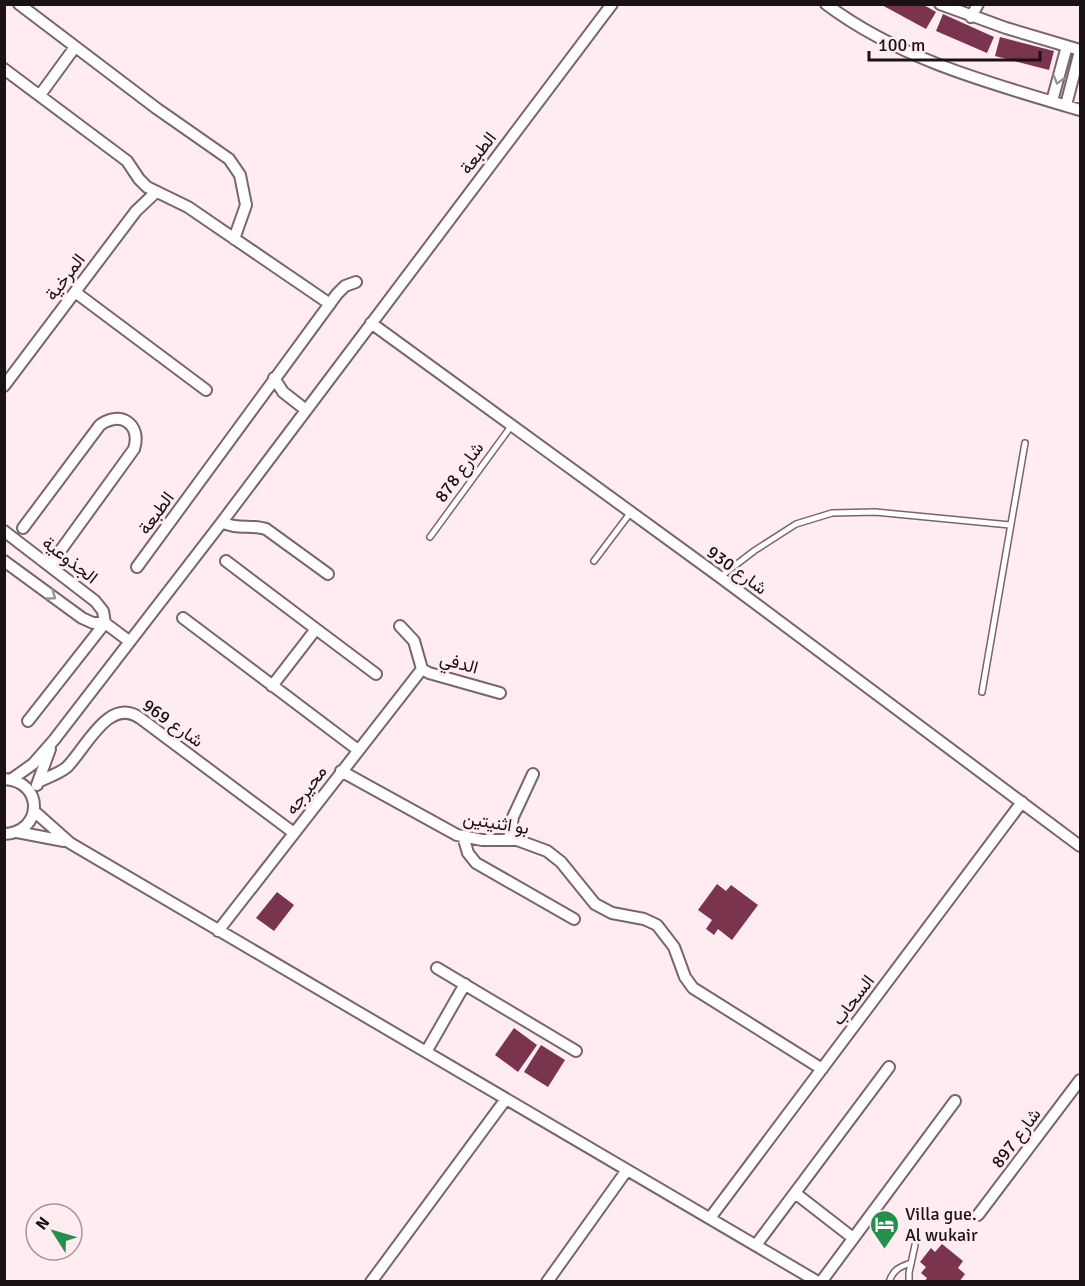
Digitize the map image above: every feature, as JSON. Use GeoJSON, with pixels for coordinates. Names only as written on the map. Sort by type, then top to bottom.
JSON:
{"type":"FeatureCollection","features":[{"type":"Feature","properties":{"kind":"street"},"geometry":{"type":"LineString","coordinates":[[20,4],[156,108],[229,159],[240,175],[246,206],[234,239]]}},
{"type":"Feature","properties":{"kind":"street","name":"الطبعة"},"geometry":{"type":"LineString","coordinates":[[54,740],[222,522],[612,4]]}},
{"type":"Feature","properties":{"kind":"street"},"geometry":{"type":"LineString","coordinates":[[826,4],[883,40],[930,61],[988,82],[1080,110]]}},
{"type":"Feature","properties":{"kind":"street"},"geometry":{"type":"LineString","coordinates":[[839,14],[846,4]]}},
{"type":"Feature","properties":{"kind":"street"},"geometry":{"type":"LineString","coordinates":[[940,4],[970,17],[1080,51],[1066,105]]}},
{"type":"Feature","properties":{"kind":"street"},"geometry":{"type":"LineString","coordinates":[[970,17],[978,4]]}},
{"type":"Feature","properties":{"kind":"street"},"geometry":{"type":"LineString","coordinates":[[1052,101],[1067,46]]}},
{"type":"Feature","properties":{"kind":"street"},"geometry":{"type":"LineString","coordinates":[[40,95],[75,47]]}},
{"type":"Feature","properties":{"kind":"street"},"geometry":{"type":"LineString","coordinates":[[4,69],[127,161],[142,184],[181,202],[330,304]]}},
{"type":"Feature","properties":{"kind":"street","name":"المرخية"},"geometry":{"type":"LineString","coordinates":[[4,386],[136,211],[156,192]]}},
{"type":"Feature","properties":{"kind":"street","name":"الطبعة"},"geometry":{"type":"LineString","coordinates":[[137,567],[330,304],[345,286],[356,282]]}},
{"type":"Feature","properties":{"kind":"street"},"geometry":{"type":"LineString","coordinates":[[75,292],[206,390]]}},
{"type":"Feature","properties":{"kind":"street","name":"شارع 930"},"geometry":{"type":"LineString","coordinates":[[371,323],[720,577],[1080,846]]}},
{"type":"Feature","properties":{"kind":"street"},"geometry":{"type":"LineString","coordinates":[[274,378],[283,392],[306,410]]}},
{"type":"Feature","properties":{"kind":"street"},"geometry":{"type":"LineString","coordinates":[[23,528],[100,424],[111,418],[118,418],[130,424],[136,436],[134,449],[50,565]]}},
{"type":"Feature","properties":{"kind":"street"},"geometry":{"type":"LineString","coordinates":[[222,522],[237,527],[266,529],[328,574]]}},
{"type":"Feature","properties":{"kind":"street","name":"الجذوعية"},"geometry":{"type":"LineString","coordinates":[[4,531],[50,565],[99,606],[105,623],[129,641]]}},
{"type":"Feature","properties":{"kind":"street","name":"الجذوعية"},"geometry":{"type":"LineString","coordinates":[[4,561],[82,618],[93,623],[105,623]]}},
{"type":"Feature","properties":{"kind":"street"},"geometry":{"type":"LineString","coordinates":[[226,561],[376,674]]}},
{"type":"Feature","properties":{"kind":"street"},"geometry":{"type":"LineString","coordinates":[[183,618],[358,750]]}},
{"type":"Feature","properties":{"kind":"street"},"geometry":{"type":"LineString","coordinates":[[28,721],[105,623]]}},
{"type":"Feature","properties":{"kind":"street","name":"الدفي"},"geometry":{"type":"LineString","coordinates":[[400,627],[414,641],[422,669],[500,693]]}},
{"type":"Feature","properties":{"kind":"street"},"geometry":{"type":"LineString","coordinates":[[272,686],[316,629]]}},
{"type":"Feature","properties":{"kind":"street","name":"محيرجه"},"geometry":{"type":"LineString","coordinates":[[218,931],[422,669]]}},
{"type":"Feature","properties":{"kind":"street","name":"شارع 969"},"geometry":{"type":"LineString","coordinates":[[38,782],[66,768],[110,716],[122,711],[128,712],[140,718],[294,833]]}},
{"type":"Feature","properties":{"kind":"street"},"geometry":{"type":"LineString","coordinates":[[8,779],[27,770],[54,740]]}},
{"type":"Feature","properties":{"kind":"street"},"geometry":{"type":"LineString","coordinates":[[17,832],[28,824],[34,812],[38,782],[54,740]]}},
{"type":"Feature","properties":{"kind":"street","name":"بو اثنيتين"},"geometry":{"type":"LineString","coordinates":[[341,771],[445,830],[482,840],[509,839],[532,844],[554,856],[588,897],[603,909],[622,916],[644,919],[657,925],[674,947],[685,977],[693,987],[822,1069]]}},
{"type":"Feature","properties":{"kind":"street"},"geometry":{"type":"LineString","coordinates":[[509,839],[513,817],[533,774]]}},
{"type":"Feature","properties":{"kind":"street"},"geometry":{"type":"LineString","coordinates":[[8,779],[26,786],[34,799]]}},
{"type":"Feature","properties":{"kind":"street","name":"السحاب"},"geometry":{"type":"LineString","coordinates":[[710,1218],[1022,802]]}},
{"type":"Feature","properties":{"kind":"street"},"geometry":{"type":"LineString","coordinates":[[34,812],[69,843],[820,1281],[955,1101]]}},
{"type":"Feature","properties":{"kind":"street"},"geometry":{"type":"LineString","coordinates":[[4,834],[17,832],[69,843]]}},
{"type":"Feature","properties":{"kind":"street"},"geometry":{"type":"LineString","coordinates":[[463,836],[468,853],[476,863],[574,919]]}},
{"type":"Feature","properties":{"kind":"street"},"geometry":{"type":"LineString","coordinates":[[437,968],[576,1051]]}},
{"type":"Feature","properties":{"kind":"street"},"geometry":{"type":"LineString","coordinates":[[426,1052],[465,984]]}},
{"type":"Feature","properties":{"kind":"street"},"geometry":{"type":"LineString","coordinates":[[756,1245],[890,1067]]}},
{"type":"Feature","properties":{"kind":"street","name":"شارع 897"},"geometry":{"type":"LineString","coordinates":[[978,1215],[1080,1080]]}},
{"type":"Feature","properties":{"kind":"street"},"geometry":{"type":"LineString","coordinates":[[371,1281],[506,1099]]}},
{"type":"Feature","properties":{"kind":"street"},"geometry":{"type":"LineString","coordinates":[[547,1281],[627,1170]]}},
{"type":"Feature","properties":{"kind":"street"},"geometry":{"type":"LineString","coordinates":[[795,1193],[853,1238]]}},
{"type":"Feature","properties":{"kind":"lane","name":"شارع 878"},"geometry":{"type":"LineString","coordinates":[[430,537],[512,425]]}},
{"type":"Feature","properties":{"kind":"lane"},"geometry":{"type":"LineString","coordinates":[[982,692],[1025,443]]}},
{"type":"Feature","properties":{"kind":"lane"},"geometry":{"type":"LineString","coordinates":[[594,561],[631,512]]}},
{"type":"Feature","properties":{"kind":"lane"},"geometry":{"type":"LineString","coordinates":[[720,577],[754,550],[789,529],[805,521],[832,513],[875,512],[1011,525]]}},
{"type":"Feature","properties":{"kind":"lane"},"geometry":{"type":"LineString","coordinates":[[909,1281],[915,1245]]}},
{"type":"Feature","properties":{"kind":"lane"},"geometry":{"type":"LineString","coordinates":[[889,1281],[891,1274],[898,1267],[911,1263]]}},
{"type":"Feature","properties":{"kind":"building"},"geometry":{"type":"Polygon","coordinates":[[[880,4],[922,4],[936,12],[926,29],[880,4]]]}},
{"type":"Feature","properties":{"kind":"building"},"geometry":{"type":"Polygon","coordinates":[[[943,14],[994,37],[987,53],[936,31],[943,14]]]}},
{"type":"Feature","properties":{"kind":"building"},"geometry":{"type":"Polygon","coordinates":[[[1000,37],[1054,51],[1049,70],[995,56],[1000,37]]]}},
{"type":"Feature","properties":{"kind":"building"},"geometry":{"type":"Polygon","coordinates":[[[717,884],[726,891],[731,885],[758,905],[732,940],[718,929],[714,935],[706,929],[712,920],[698,910],[717,884]]]}},
{"type":"Feature","properties":{"kind":"building"},"geometry":{"type":"Polygon","coordinates":[[[277,892],[294,905],[274,931],[256,918],[277,892]]]}},
{"type":"Feature","properties":{"kind":"building"},"geometry":{"type":"Polygon","coordinates":[[[514,1028],[537,1045],[518,1072],[495,1055],[514,1028]]]}},
{"type":"Feature","properties":{"kind":"building"},"geometry":{"type":"Polygon","coordinates":[[[541,1045],[565,1060],[548,1087],[524,1072],[541,1045]]]}},
{"type":"Feature","properties":{"kind":"building"},"geometry":{"type":"Polygon","coordinates":[[[942,1244],[963,1261],[958,1268],[965,1274],[959,1282],[924,1282],[927,1278],[921,1273],[926,1267],[920,1262],[931,1248],[935,1252],[942,1244]]]}},
{"type":"Feature","properties":{"kind":"place","name":"Villa gue. Al wukair"},"geometry":{"type":"Point","coordinates":[884,1250]}}]}
